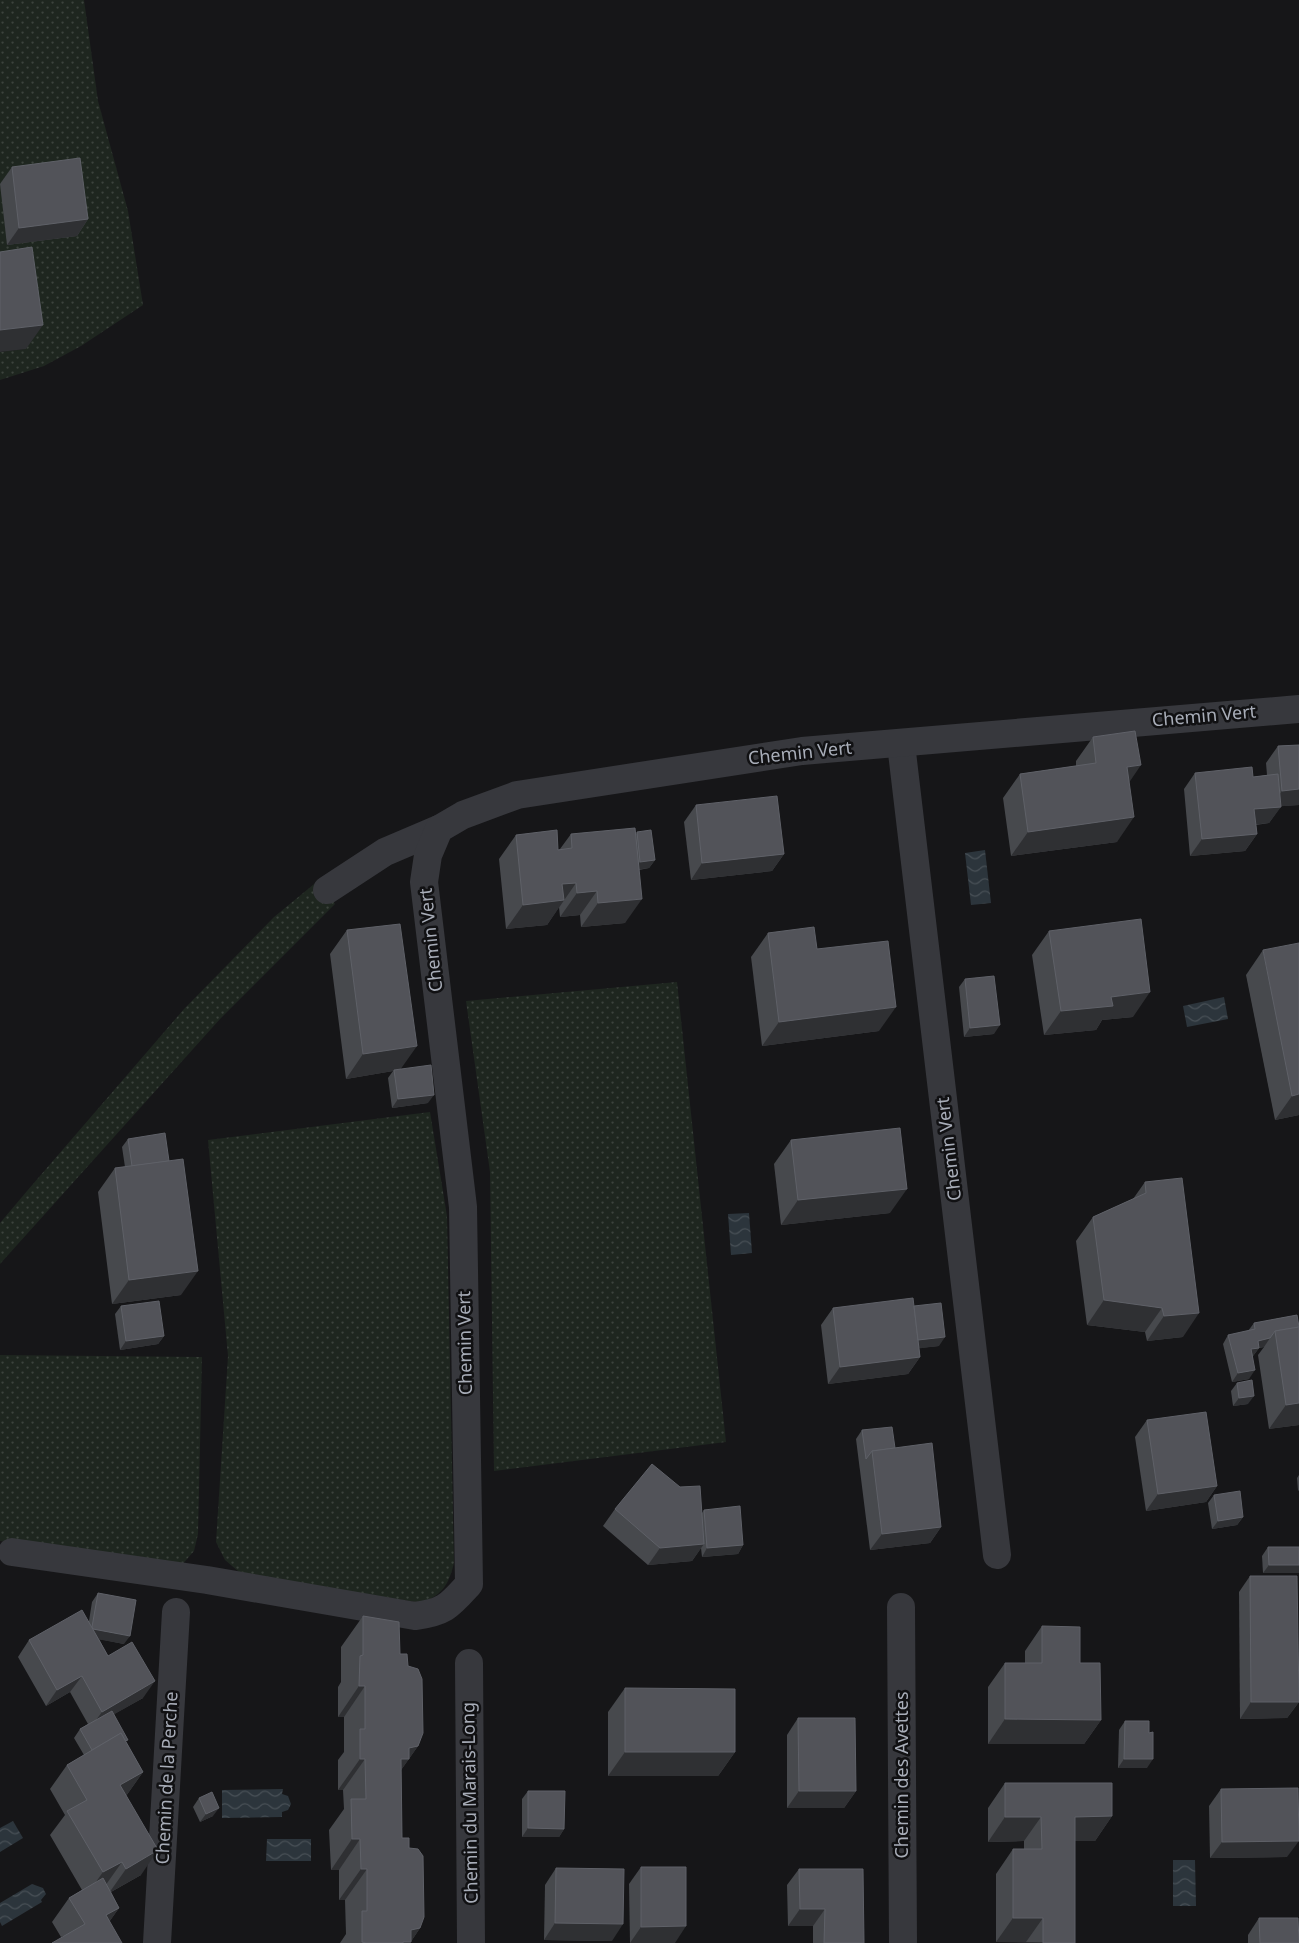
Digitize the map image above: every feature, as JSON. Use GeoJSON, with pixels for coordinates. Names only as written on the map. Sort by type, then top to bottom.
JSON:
{"type":"FeatureCollection","features":[{"type":"Feature","properties":{"kind":"street","name":"Chemin Vert"},"geometry":{"type":"LineString","coordinates":[[327,890],[385,852],[439,829],[464,814],[517,796],[802,751],[1299,709]]}},
{"type":"Feature","properties":{"kind":"street","name":"Chemin Vert"},"geometry":{"type":"LineString","coordinates":[[901,744],[997,1555]]}},
{"type":"Feature","properties":{"kind":"street","name":"Chemin Vert"},"geometry":{"type":"LineString","coordinates":[[12,1552],[206,1580],[414,1616],[433,1613],[450,1605],[469,1584],[463,1207],[424,882],[428,856],[439,829]]}},
{"type":"Feature","properties":{"kind":"street","name":"Chemin des Avettes"},"geometry":{"type":"LineString","coordinates":[[901,1606],[903,1943]]}},
{"type":"Feature","properties":{"kind":"street","name":"Chemin de la Perche"},"geometry":{"type":"LineString","coordinates":[[157,1943],[176,1612]]}},
{"type":"Feature","properties":{"kind":"street","name":"Chemin du Marais-Long"},"geometry":{"type":"LineString","coordinates":[[469,1663],[471,1943]]}},
{"type":"Feature","properties":{"kind":"shaded area"},"geometry":{"type":"Polygon","coordinates":[[[0,0],[84,0],[98,101],[128,211],[143,305],[81,346],[44,366],[0,380],[0,352],[25,349],[0,273],[0,0]]]}},
{"type":"Feature","properties":{"kind":"shaded area"},"geometry":{"type":"Polygon","coordinates":[[[319,880],[335,904],[220,1019],[0,1264],[0,1223],[184,1009],[274,917],[319,880]]]}},
{"type":"Feature","properties":{"kind":"shaded area"},"geometry":{"type":"Polygon","coordinates":[[[677,982],[726,1442],[494,1471],[490,1172],[466,1001],[677,982]]]}},
{"type":"Feature","properties":{"kind":"shaded area"},"geometry":{"type":"Polygon","coordinates":[[[430,1112],[447,1216],[454,1563],[449,1578],[440,1592],[423,1603],[245,1577],[225,1560],[216,1542],[228,1356],[208,1140],[430,1112]]]}},
{"type":"Feature","properties":{"kind":"shaded area"},"geometry":{"type":"Polygon","coordinates":[[[0,1355],[202,1357],[198,1534],[194,1551],[180,1567],[0,1541],[0,1355]]]}},
{"type":"Feature","properties":{"kind":"water"},"geometry":{"type":"Polygon","coordinates":[[[985,850],[991,903],[971,905],[965,853],[985,850]]]}},
{"type":"Feature","properties":{"kind":"water"},"geometry":{"type":"Polygon","coordinates":[[[1224,997],[1228,1019],[1187,1027],[1183,1006],[1224,997]]]}},
{"type":"Feature","properties":{"kind":"water"},"geometry":{"type":"Polygon","coordinates":[[[749,1213],[752,1253],[731,1255],[728,1214],[749,1213]]]}},
{"type":"Feature","properties":{"kind":"water"},"geometry":{"type":"Polygon","coordinates":[[[283,1789],[282,1794],[288,1796],[291,1804],[288,1810],[282,1812],[282,1817],[222,1818],[222,1790],[283,1789]]]}},
{"type":"Feature","properties":{"kind":"water"},"geometry":{"type":"Polygon","coordinates":[[[13,1821],[23,1838],[0,1852],[0,1828],[13,1821]]]}},
{"type":"Feature","properties":{"kind":"water"},"geometry":{"type":"Polygon","coordinates":[[[267,1839],[311,1839],[311,1861],[266,1861],[267,1839]]]}},
{"type":"Feature","properties":{"kind":"water"},"geometry":{"type":"Polygon","coordinates":[[[1173,1860],[1195,1860],[1196,1906],[1173,1906],[1173,1860]]]}},
{"type":"Feature","properties":{"kind":"water"},"geometry":{"type":"Polygon","coordinates":[[[32,1884],[43,1888],[46,1894],[41,1900],[42,1902],[2,1926],[0,1922],[0,1903],[32,1884]]]}},
{"type":"Feature","properties":{"kind":"building"},"geometry":{"type":"Polygon","coordinates":[[[80,158],[88,219],[19,228],[12,167],[80,158]]]}},
{"type":"Feature","properties":{"kind":"building"},"geometry":{"type":"Polygon","coordinates":[[[32,247],[43,325],[0,330],[0,252],[32,247]]]}},
{"type":"Feature","properties":{"kind":"building"},"geometry":{"type":"Polygon","coordinates":[[[1135,731],[1141,765],[1127,767],[1134,817],[1028,832],[1020,774],[1096,763],[1093,737],[1135,731]]]}},
{"type":"Feature","properties":{"kind":"building"},"geometry":{"type":"Polygon","coordinates":[[[1299,745],[1299,789],[1282,791],[1278,746],[1299,745]]]}},
{"type":"Feature","properties":{"kind":"building"},"geometry":{"type":"Polygon","coordinates":[[[1252,767],[1253,777],[1278,774],[1281,807],[1254,809],[1257,834],[1202,839],[1195,773],[1252,767]]]}},
{"type":"Feature","properties":{"kind":"building"},"geometry":{"type":"Polygon","coordinates":[[[777,796],[784,854],[702,863],[696,805],[777,796]]]}},
{"type":"Feature","properties":{"kind":"building"},"geometry":{"type":"Polygon","coordinates":[[[635,828],[642,899],[598,903],[597,891],[577,893],[576,883],[562,884],[564,900],[523,905],[516,835],[557,830],[558,850],[572,848],[571,834],[635,828]]]}},
{"type":"Feature","properties":{"kind":"building"},"geometry":{"type":"Polygon","coordinates":[[[651,830],[655,860],[640,862],[637,832],[651,830]]]}},
{"type":"Feature","properties":{"kind":"building"},"geometry":{"type":"Polygon","coordinates":[[[1141,919],[1150,992],[1111,997],[1113,1006],[1061,1011],[1049,931],[1141,919]]]}},
{"type":"Feature","properties":{"kind":"building"},"geometry":{"type":"Polygon","coordinates":[[[400,924],[417,1046],[363,1054],[347,930],[400,924]]]}},
{"type":"Feature","properties":{"kind":"building"},"geometry":{"type":"Polygon","coordinates":[[[814,927],[817,949],[888,941],[896,1007],[779,1022],[768,933],[814,927]]]}},
{"type":"Feature","properties":{"kind":"building"},"geometry":{"type":"Polygon","coordinates":[[[1299,943],[1299,1094],[1292,1096],[1263,950],[1299,943]]]}},
{"type":"Feature","properties":{"kind":"building"},"geometry":{"type":"Polygon","coordinates":[[[994,976],[1000,1025],[970,1028],[965,979],[994,976]]]}},
{"type":"Feature","properties":{"kind":"building"},"geometry":{"type":"Polygon","coordinates":[[[431,1065],[434,1095],[398,1099],[394,1070],[431,1065]]]}},
{"type":"Feature","properties":{"kind":"building"},"geometry":{"type":"Polygon","coordinates":[[[900,1128],[907,1189],[798,1200],[791,1140],[900,1128]]]}},
{"type":"Feature","properties":{"kind":"building"},"geometry":{"type":"Polygon","coordinates":[[[165,1133],[169,1161],[132,1166],[128,1139],[165,1133]]]}},
{"type":"Feature","properties":{"kind":"building"},"geometry":{"type":"Polygon","coordinates":[[[183,1159],[198,1271],[129,1280],[115,1168],[183,1159]]]}},
{"type":"Feature","properties":{"kind":"building"},"geometry":{"type":"Polygon","coordinates":[[[1182,1178],[1199,1313],[1164,1316],[1162,1308],[1104,1300],[1093,1217],[1146,1193],[1145,1182],[1182,1178]]]}},
{"type":"Feature","properties":{"kind":"building"},"geometry":{"type":"Polygon","coordinates":[[[913,1298],[920,1357],[840,1367],[833,1308],[913,1298]]]}},
{"type":"Feature","properties":{"kind":"building"},"geometry":{"type":"Polygon","coordinates":[[[159,1301],[164,1336],[126,1341],[121,1306],[159,1301]]]}},
{"type":"Feature","properties":{"kind":"building"},"geometry":{"type":"Polygon","coordinates":[[[941,1303],[945,1337],[918,1340],[914,1306],[941,1303]]]}},
{"type":"Feature","properties":{"kind":"building"},"geometry":{"type":"Polygon","coordinates":[[[1297,1315],[1299,1327],[1275,1331],[1270,1338],[1258,1341],[1259,1348],[1251,1349],[1255,1370],[1238,1373],[1228,1335],[1255,1329],[1254,1323],[1297,1315]]]}},
{"type":"Feature","properties":{"kind":"building"},"geometry":{"type":"Polygon","coordinates":[[[1299,1327],[1299,1403],[1286,1405],[1275,1331],[1299,1327]]]}},
{"type":"Feature","properties":{"kind":"building"},"geometry":{"type":"Polygon","coordinates":[[[1252,1380],[1254,1396],[1239,1398],[1237,1383],[1252,1380]]]}},
{"type":"Feature","properties":{"kind":"building"},"geometry":{"type":"Polygon","coordinates":[[[1206,1412],[1217,1486],[1158,1494],[1147,1420],[1206,1412]]]}},
{"type":"Feature","properties":{"kind":"building"},"geometry":{"type":"Polygon","coordinates":[[[892,1427],[895,1448],[872,1451],[866,1459],[862,1430],[892,1427]]]}},
{"type":"Feature","properties":{"kind":"building"},"geometry":{"type":"Polygon","coordinates":[[[932,1443],[941,1527],[882,1534],[872,1451],[932,1443]]]}},
{"type":"Feature","properties":{"kind":"building"},"geometry":{"type":"Polygon","coordinates":[[[652,1464],[680,1487],[700,1486],[704,1544],[660,1548],[615,1509],[652,1464]]]}},
{"type":"Feature","properties":{"kind":"building"},"geometry":{"type":"Polygon","coordinates":[[[1240,1491],[1243,1517],[1218,1521],[1214,1495],[1240,1491]]]}},
{"type":"Feature","properties":{"kind":"building"},"geometry":{"type":"Polygon","coordinates":[[[740,1506],[743,1545],[707,1548],[704,1510],[740,1506]]]}},
{"type":"Feature","properties":{"kind":"building"},"geometry":{"type":"Polygon","coordinates":[[[1268,1547],[1299,1547],[1299,1565],[1269,1565],[1268,1547]]]}},
{"type":"Feature","properties":{"kind":"building"},"geometry":{"type":"Polygon","coordinates":[[[1250,1576],[1297,1576],[1299,1702],[1251,1702],[1250,1576]]]}},
{"type":"Feature","properties":{"kind":"building"},"geometry":{"type":"Polygon","coordinates":[[[98,1593],[136,1600],[130,1636],[93,1629],[98,1593]]]}},
{"type":"Feature","properties":{"kind":"building"},"geometry":{"type":"Polygon","coordinates":[[[82,1610],[108,1656],[132,1642],[155,1681],[102,1712],[82,1676],[57,1690],[29,1640],[82,1610]]]}},
{"type":"Feature","properties":{"kind":"building"},"geometry":{"type":"Polygon","coordinates":[[[363,1616],[399,1622],[400,1654],[407,1654],[408,1666],[418,1669],[422,1679],[423,1733],[418,1746],[409,1748],[409,1759],[401,1759],[402,1838],[409,1838],[409,1848],[418,1849],[423,1856],[424,1917],[420,1928],[411,1930],[411,1942],[362,1942],[362,1911],[367,1911],[367,1869],[361,1869],[360,1839],[352,1839],[351,1799],[366,1799],[365,1759],[360,1759],[360,1729],[365,1729],[365,1686],[359,1686],[360,1656],[363,1655],[363,1616]]]}},
{"type":"Feature","properties":{"kind":"building"},"geometry":{"type":"Polygon","coordinates":[[[1042,1626],[1080,1627],[1080,1663],[1100,1663],[1101,1720],[1005,1719],[1005,1663],[1042,1663],[1042,1626]]]}},
{"type":"Feature","properties":{"kind":"building"},"geometry":{"type":"Polygon","coordinates":[[[625,1688],[735,1689],[735,1752],[625,1752],[625,1688]]]}},
{"type":"Feature","properties":{"kind":"building"},"geometry":{"type":"Polygon","coordinates":[[[112,1711],[128,1740],[125,1741],[121,1733],[92,1750],[80,1729],[112,1711]]]}},
{"type":"Feature","properties":{"kind":"building"},"geometry":{"type":"Polygon","coordinates":[[[798,1718],[855,1718],[856,1791],[799,1791],[798,1718]]]}},
{"type":"Feature","properties":{"kind":"building"},"geometry":{"type":"Polygon","coordinates":[[[1125,1721],[1149,1721],[1149,1733],[1153,1732],[1153,1759],[1124,1759],[1125,1721]]]}},
{"type":"Feature","properties":{"kind":"building"},"geometry":{"type":"Polygon","coordinates":[[[121,1733],[143,1772],[120,1785],[158,1850],[126,1869],[122,1862],[103,1872],[67,1811],[87,1800],[67,1765],[121,1733]]]}},
{"type":"Feature","properties":{"kind":"building"},"geometry":{"type":"Polygon","coordinates":[[[1005,1783],[1112,1783],[1112,1816],[1075,1817],[1075,1943],[1043,1943],[1043,1918],[1013,1918],[1013,1849],[1042,1849],[1041,1817],[1005,1817],[1005,1783]]]}},
{"type":"Feature","properties":{"kind":"building"},"geometry":{"type":"Polygon","coordinates":[[[1298,1788],[1299,1841],[1222,1842],[1221,1789],[1298,1788]]]}},
{"type":"Feature","properties":{"kind":"building"},"geometry":{"type":"Polygon","coordinates":[[[528,1791],[565,1791],[564,1829],[528,1828],[528,1791]]]}},
{"type":"Feature","properties":{"kind":"building"},"geometry":{"type":"Polygon","coordinates":[[[212,1792],[219,1808],[206,1814],[199,1798],[212,1792]]]}},
{"type":"Feature","properties":{"kind":"building"},"geometry":{"type":"Polygon","coordinates":[[[641,1867],[686,1867],[686,1926],[641,1927],[641,1867]]]}},
{"type":"Feature","properties":{"kind":"building"},"geometry":{"type":"Polygon","coordinates":[[[556,1868],[624,1869],[623,1924],[555,1923],[556,1868]]]}},
{"type":"Feature","properties":{"kind":"building"},"geometry":{"type":"Polygon","coordinates":[[[799,1869],[863,1869],[864,1943],[824,1943],[825,1909],[800,1909],[799,1869]]]}},
{"type":"Feature","properties":{"kind":"building"},"geometry":{"type":"Polygon","coordinates":[[[103,1878],[119,1908],[106,1915],[122,1943],[52,1943],[85,1924],[69,1898],[103,1878]]]}},
{"type":"Feature","properties":{"kind":"building"},"geometry":{"type":"Polygon","coordinates":[[[1259,1918],[1298,1918],[1299,1943],[1260,1943],[1259,1918]]]}}]}
